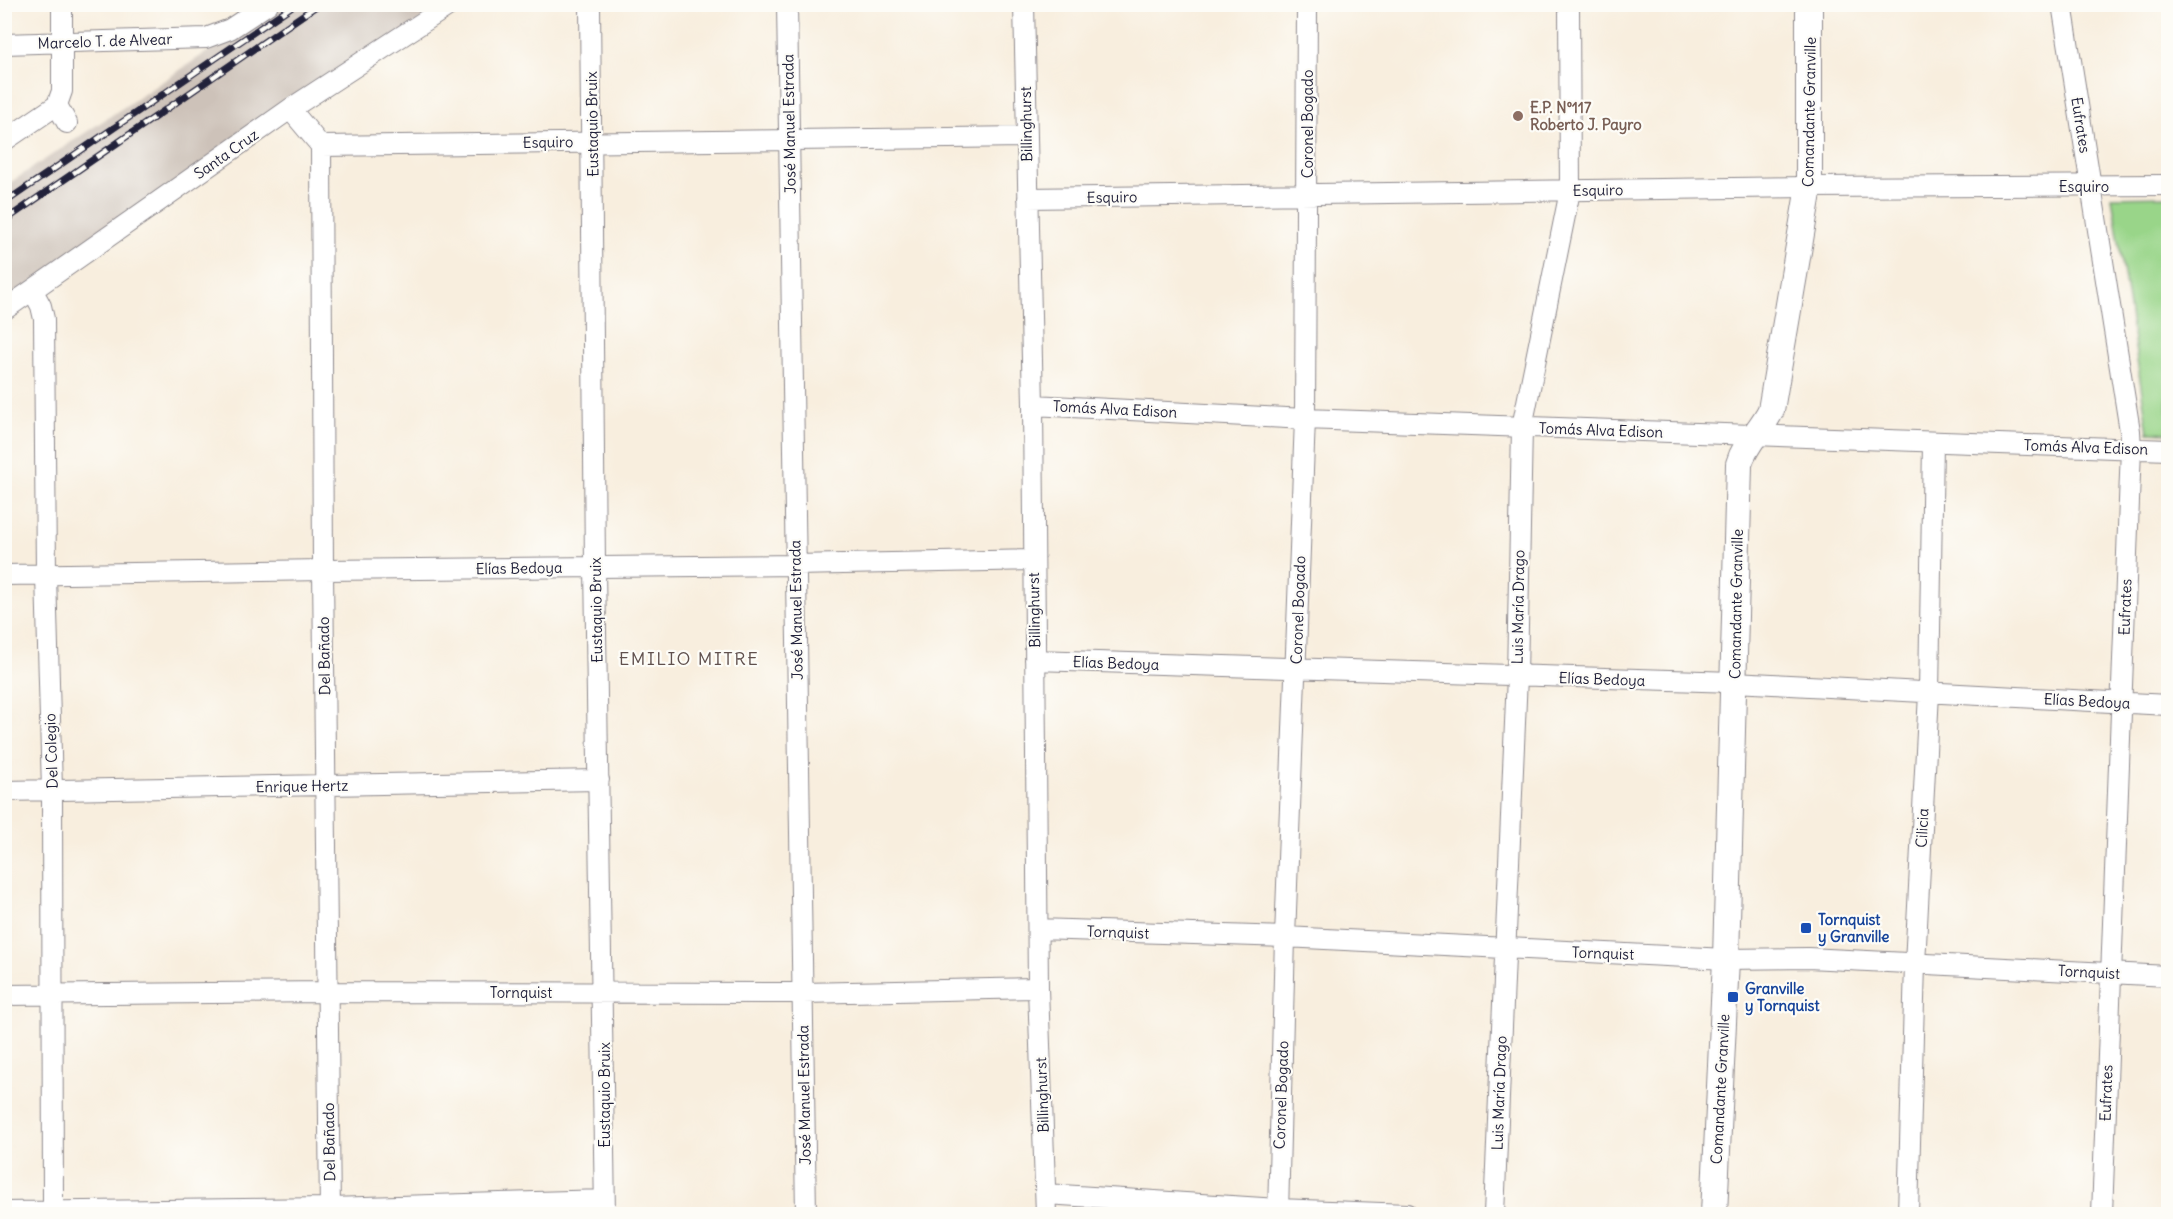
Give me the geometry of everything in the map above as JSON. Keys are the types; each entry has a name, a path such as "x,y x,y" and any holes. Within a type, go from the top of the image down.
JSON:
{"street":[{"path":"4,141 57,105 62,91 62,4"},
{"name":"Marcelo T. de Alvear","path":"4,44 206,38 230,29 268,4"},
{"name":"Santa Cruz","path":"4,310 290,109 451,4"},
{"name":"Eustaquio Bruix","path":"590,4 595,567 605,1207"},
{"name":"José Manuel Estrada","path":"787,4 807,1215"},
{"name":"Billinghurst","path":"1024,4 1033,405 1038,988 1046,1215"},
{"name":"Coronel Bogado","path":"1278,1212 1305,419 1307,4"},
{"name":"Luis María Drago","path":"1494,1215 1517,676 1522,427 1570,191 1569,4"},
{"name":"Comandante Granville","path":"1714,1215 1726,958 1739,464 1742,454 1771,410 1809,188 1809,4"},
{"name":"Eufrates","path":"2062,4 2131,448 2102,1215"},
{"path":"57,105 67,123"},
{"path":"290,109 321,146"},
{"name":"Esquiro","path":"321,146 1026,137"},
{"name":"Del Bañado","path":"321,146 330,1211"},
{"name":"Esquiro","path":"1028,198 2169,185"},
{"name":"Del Colegio","path":"33,291 41,306 44,319 46,575 52,790 53,1213"},
{"name":"Tomás Alva Edison","path":"1033,405 1305,419 2169,450"},
{"name":"Cilicia","path":"1908,1215 1915,964 1929,693 1933,442"},
{"name":"Elías Bedoya","path":"4,575 795,566 1033,560"},
{"name":"Elías Bedoya","path":"1035,660 1734,682 2169,705"},
{"name":"Enrique Hertz","path":"4,790 599,780"},
{"name":"Tornquist","path":"1038,929 1726,958 1808,958 2169,976"},
{"name":"Tornquist","path":"4,995 327,992 803,993 1038,988"},
{"path":"1046,1194 1278,1212 1407,1215"},
{"path":"4,1212 605,1207"}],"shaded area":[{"path":"278,5 442,5 5,307 5,186"}],"green space":[{"path":"2168,196 2168,433 2148,432 2112,197"}],"railway":[{"path":"4,203 295,4"},
{"path":"4,221 319,4"}],"place":[{"name":"E.P. Nº117 Roberto J. Payro","path":"1518,116"},
{"name":"Tornquist y Granville","path":"1806,928"},
{"name":"Granville y Tornquist","path":"1733,997"}],"district":[{"name":"EMILIO MITRE","path":"689,658"}]}
